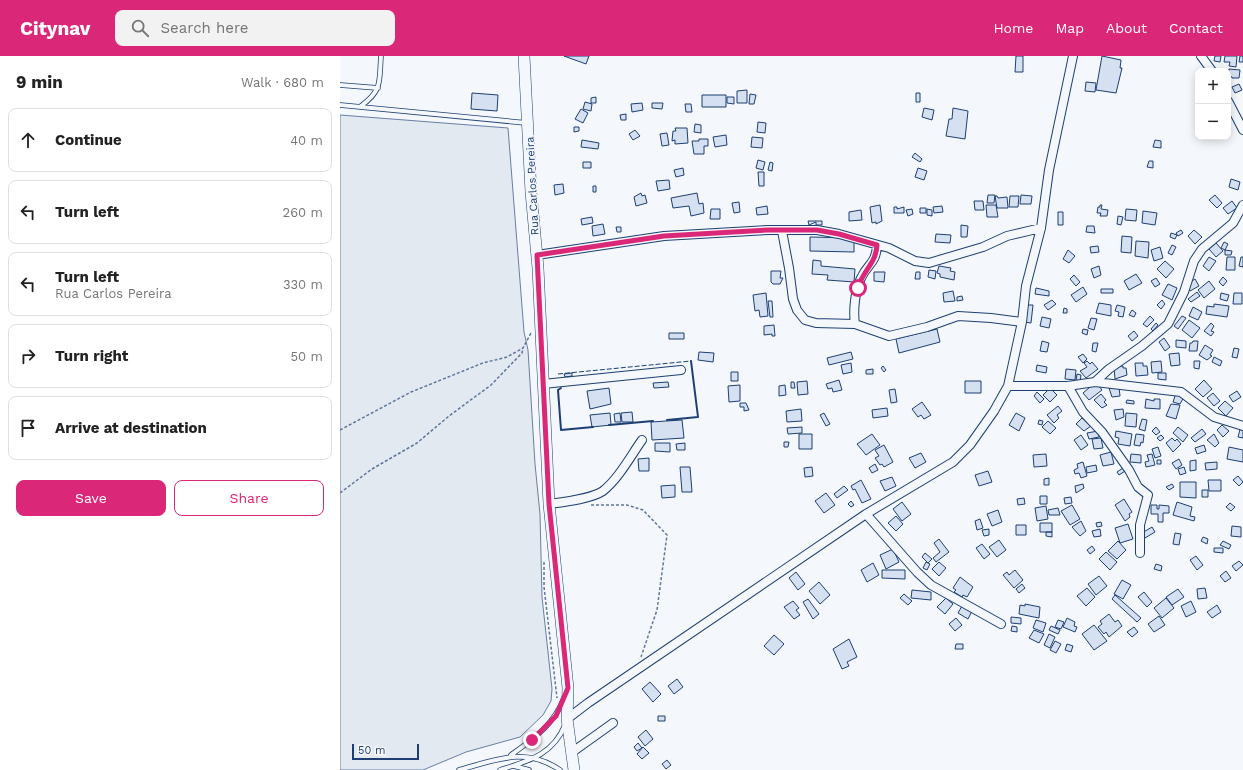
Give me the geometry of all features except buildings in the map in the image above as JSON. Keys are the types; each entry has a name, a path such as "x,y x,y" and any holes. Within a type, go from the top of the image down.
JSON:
{"main road":[{"name":"Rua Carlos Pereira","path":"524,56 529,123 531,192 537,255 549,504 568,688 567,719 574,770"}],"street":[{"path":"567,719 866,514 953,462 978,434 994,411 1008,386 1022,322 1026,286 1041,228 1049,170 1073,56"},
{"path":"1200,56 1210,68"},
{"path":"1230,104 1243,130"},
{"path":"1095,382 1109,369 1142,346 1168,324 1184,292 1194,262 1202,249 1233,223 1243,205"},
{"path":"537,255 664,236 817,230 839,234 889,248 915,261 930,264 983,247 1007,236 1041,228"},
{"path":"782,231 793,299 805,320 816,323 855,324 889,336 926,327 958,316 1022,322"},
{"path":"855,324 854,317 861,278 873,262 877,245"},
{"path":"543,384 681,370"},
{"path":"1008,386 1068,386 1095,382 1181,392 1214,417 1243,426"},
{"path":"1068,386 1084,412 1102,432 1129,470 1138,487 1148,495 1140,525 1140,552"},
{"path":"549,504 569,502 601,492 618,474 642,440"},
{"path":"866,514 916,572 931,585 1001,624"},
{"path":"571,753 613,724"}],"lane":[{"path":"361,106 373,98 378,88 381,56"},
{"path":"340,85 378,88"},
{"path":"340,104 529,123"},
{"path":"511,756 532,740 556,716 568,688"},
{"path":"500,770 535,758 554,745 560,737 567,719"},
{"path":"460,770 511,756 535,758 550,763 560,770"},
{"path":"513,766 529,770"}],"path":[{"path":"340,493 372,469 417,443 449,416 491,385 522,353 531,333"},
{"path":"340,430 411,392 483,363 507,357 523,348"},
{"path":"589,505 627,505 644,510 667,535 657,610 636,672"}],"shaded area":[{"path":"340,115 508,128 524,332 528,350 535,464 540,514 542,597 552,689 551,701 543,715 520,737 466,752 423,770 340,770"}],"fence":[{"path":"558,374 691,361"}],"wall":[{"path":"667,420 698,417 691,361"},
{"path":"561,388 558,390 561,430 593,427"},
{"path":"609,425 653,421"}],"route":[{"path":"532,740 556,716 568,688 549,504 537,255 664,236 768,230 817,230 839,234 877,245 873,262 861,278 858,288"}]}
